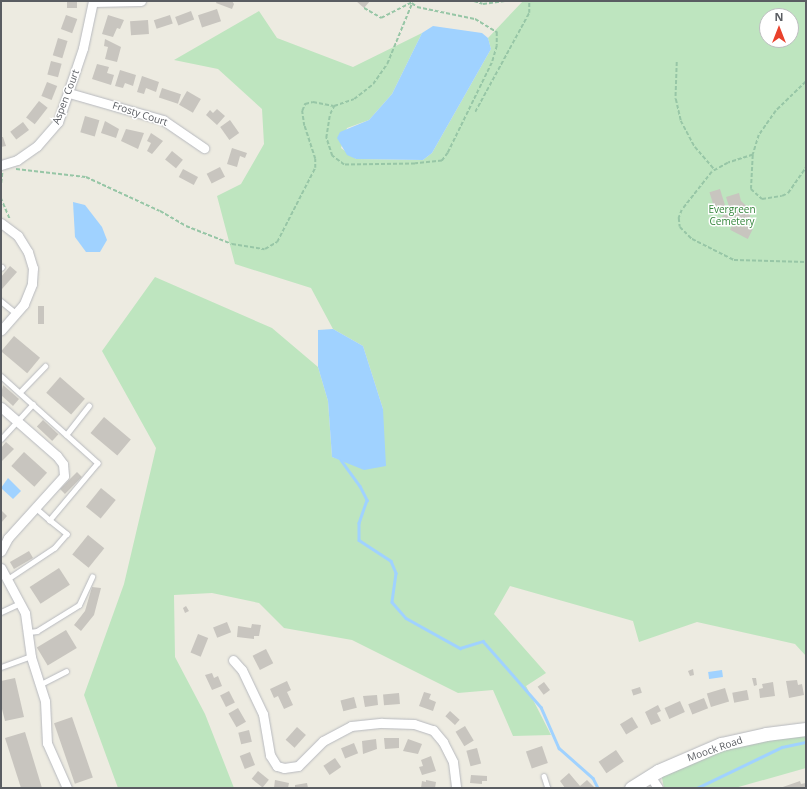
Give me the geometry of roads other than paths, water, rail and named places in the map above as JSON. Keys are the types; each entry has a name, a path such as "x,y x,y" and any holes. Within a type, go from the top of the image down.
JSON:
{"main road":[{"name":"Moock Road","path":"631,788 650,776 722,744 766,734 806,729"}],"street":[{"path":"93,1 141,1"},
{"name":"Aspen Court","path":"1,166 12,162 37,146 58,122 69,93 91,20 93,1"},
{"name":"Frosty Court","path":"69,93 163,120 204,148"},
{"path":"1,223 18,236 28,252 33,268 32,284 24,304 1,330"},
{"path":"1,407 58,456 63,464 64,476 8,538 1,552"},
{"path":"1,568 6,581 26,613 31,656 45,701 47,743 67,788"},
{"path":"234,660 242,670 263,714 270,755 277,766 284,768 298,766 323,741 351,726 382,723 414,724 432,730 443,742 453,762 456,788"},
{"path":"650,776 658,788"}],"lane":[{"path":"1,300 16,313"},
{"path":"20,392 45,366"},
{"path":"1,376 98,464 50,520"},
{"path":"1,440 33,404"},
{"path":"66,435 89,406"},
{"path":"6,581 55,548 67,534 36,508"},
{"path":"29,632 37,631 79,605 92,577"},
{"path":"1,612 20,603"},
{"path":"1,667 31,656"},
{"path":"40,684 66,671"},
{"path":"544,776 548,788"}],"water":[{"path":"433,26 482,33 488,38 491,49 432,153 423,160 356,159 347,155 337,138 340,132 369,120 392,94 422,33"},
{"path":"73,202 85,205 102,227 107,240 100,252 86,252 75,237"},
{"path":"333,329 363,346 383,409 386,466 364,470 332,457 328,401 318,367 318,330"},
{"path":"8,478 21,491 13,499 1,488"},
{"path":"722,670 723,677 709,679 708,672"}],"waterway":[{"path":"341,460 360,486 367,500 359,523 359,540 391,561 396,573 392,602 406,618 460,648 483,641 541,707 559,748 593,778 598,788"},
{"path":"697,788 782,747 806,742"}],"park label":[{"name":"Evergreen Cemetery","path":"732,214"}]}
